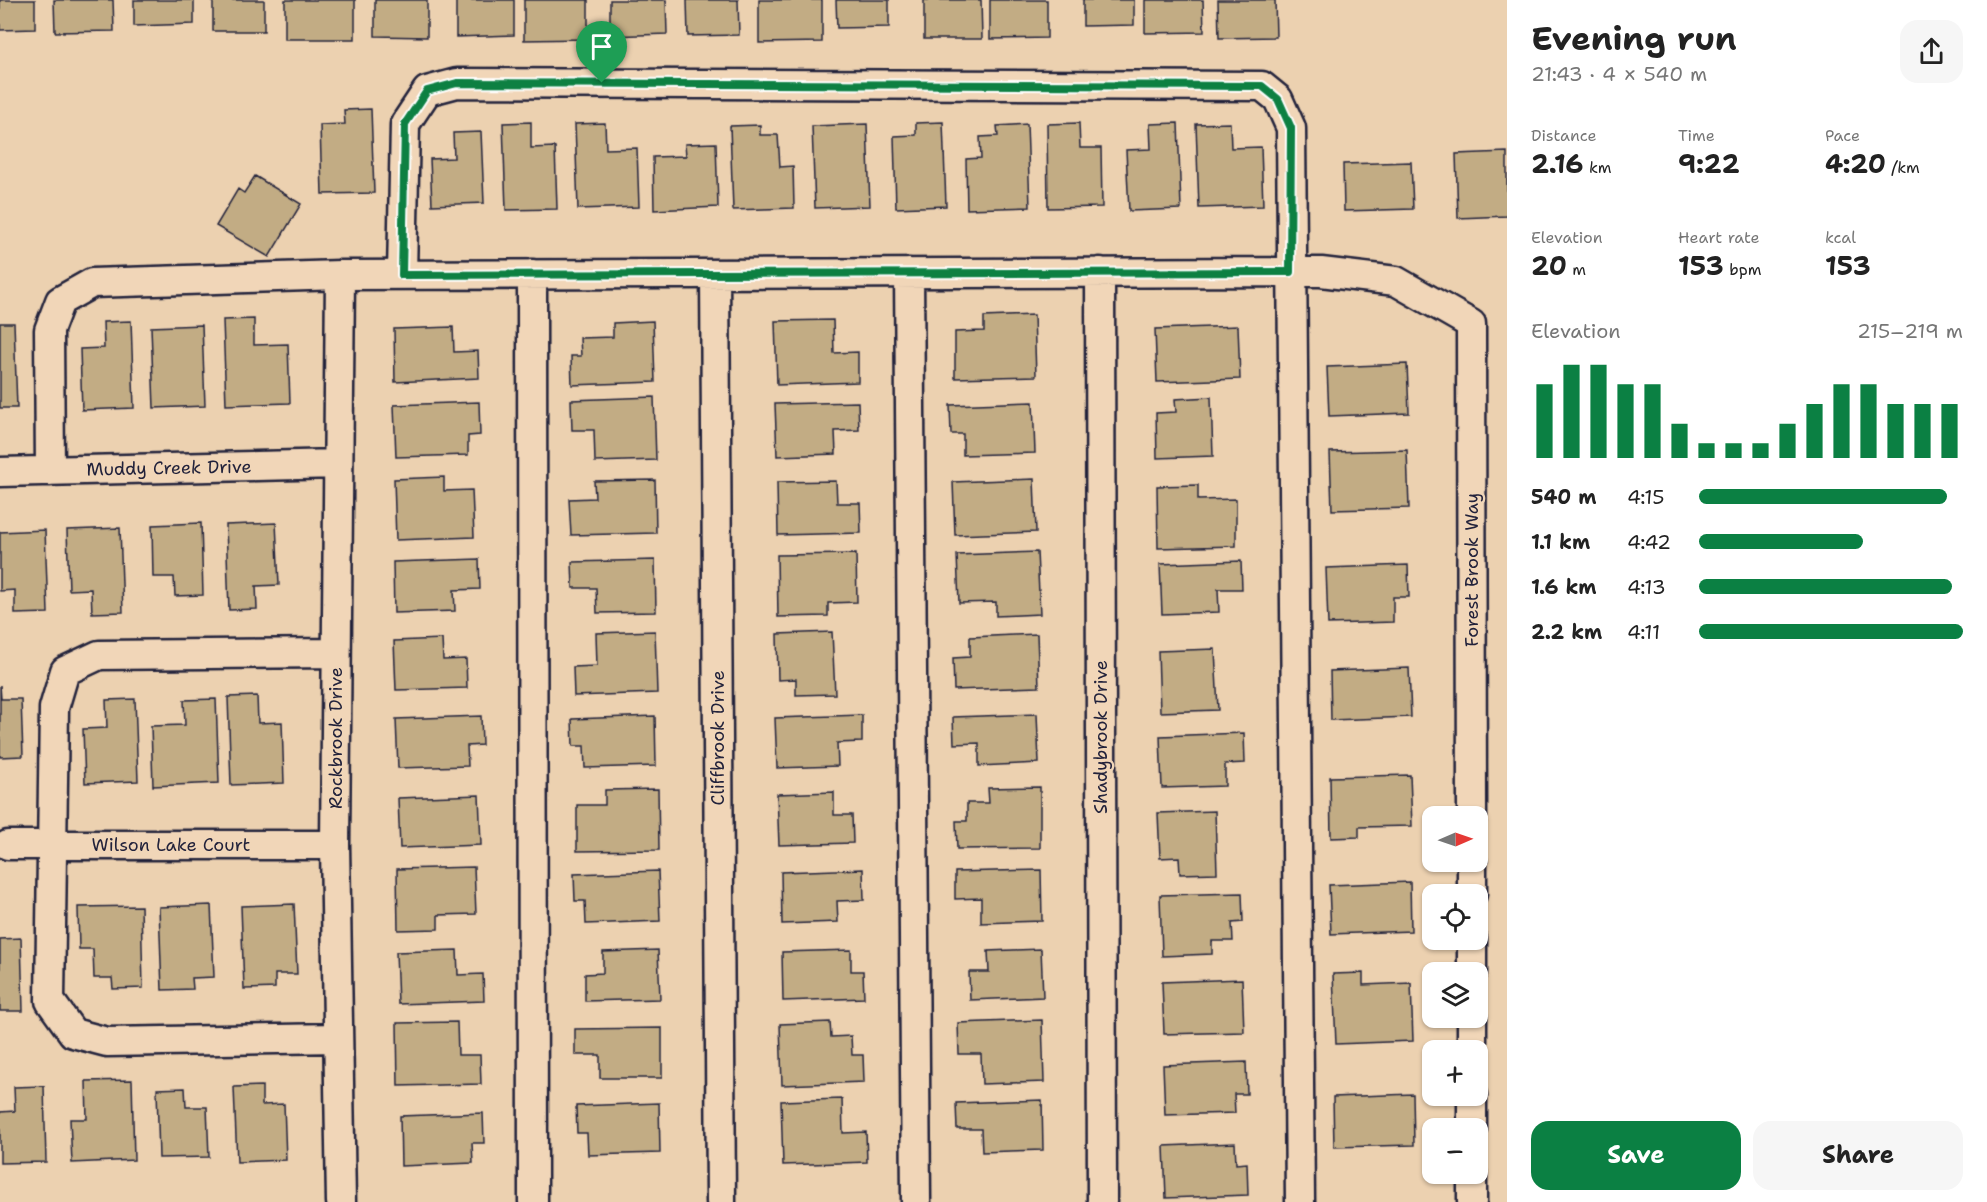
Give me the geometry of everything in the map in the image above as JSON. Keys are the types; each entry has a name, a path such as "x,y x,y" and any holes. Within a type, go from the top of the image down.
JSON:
{"street":[{"path":"402,275 405,124 427,91 457,83 1262,86 1278,99 1291,128 1290,272 1300,1202"},
{"name":"Shadybrook Drive","path":"1100,272 1102,1202"},
{"path":"50,471 49,330 60,301 92,283 340,275 1290,272"},
{"name":"Forest Brook Way","path":"1290,272 1322,272 1396,281 1471,324 1472,806"},
{"path":"909,273 916,1202"},
{"path":"532,274 533,1202"},
{"name":"Cliffbrook Drive","path":"715,274 721,1202"},
{"name":"Rockbrook Drive","path":"340,275 335,845 341,1202"},
{"name":"Muddy Creek Drive","path":"0,472 339,464"},
{"path":"336,653 99,655 64,671 54,708 50,1001 73,1033 107,1042 338,1038"},
{"name":"Wilson Lake Court","path":"8,845 335,845"},
{"path":"1472,1184 1472,1202"}],"building":[{"path":"0,0 35,0 35,29 0,30"},
{"path":"54,0 113,0 114,31 55,32"},
{"path":"134,0 194,0 194,24 134,26"},
{"path":"213,0 264,0 264,31 213,31"},
{"path":"285,0 355,0 355,39 285,39"},
{"path":"375,0 427,0 427,37 375,36"},
{"path":"456,0 514,0 514,35 456,37"},
{"path":"524,0 588,0 588,39 524,40"},
{"path":"610,0 666,0 667,34 610,36"},
{"path":"687,0 738,0 739,35 688,36"},
{"path":"759,0 822,0 822,42 759,43"},
{"path":"836,0 889,0 889,27 837,28"},
{"path":"924,0 981,0 982,39 924,39"},
{"path":"990,0 1047,0 1047,38 990,39"},
{"path":"1083,0 1134,0 1134,25 1083,26"},
{"path":"1145,0 1203,0 1204,32 1145,33"},
{"path":"1218,0 1275,0 1276,37 1219,38"},
{"path":"371,109 374,193 322,194 320,125 345,124 344,110"},
{"path":"531,122 531,148 555,147 557,209 506,210 503,123"},
{"path":"943,122 946,206 896,208 894,136 916,135 916,123"},
{"path":"605,123 606,149 637,148 639,207 578,209 575,124"},
{"path":"1079,123 1080,148 1101,148 1102,207 1048,208 1047,124"},
{"path":"1178,123 1181,209 1129,211 1126,150 1151,149 1150,124"},
{"path":"1230,123 1231,148 1261,147 1263,206 1199,208 1196,124"},
{"path":"867,124 870,206 815,208 812,126"},
{"path":"1027,124 1030,207 967,209 966,159 981,158 980,137 998,136 997,126"},
{"path":"760,125 760,135 778,135 780,167 793,166 794,208 733,210 730,126"},
{"path":"481,132 484,203 432,205 430,159 454,158 453,133"},
{"path":"716,143 718,207 654,210 653,157 686,156 685,144"},
{"path":"1507,152 1507,216 1458,218 1456,154"},
{"path":"1411,162 1413,209 1344,211 1343,164"},
{"path":"255,176 301,204 269,257 216,226 238,189 244,193"},
{"path":"1034,315 1036,376 955,378 955,332 984,331 984,317"},
{"path":"254,319 254,345 288,344 290,403 226,405 223,320"},
{"path":"833,320 834,353 858,352 858,382 777,385 775,321"},
{"path":"131,321 134,408 82,410 80,349 104,348 103,322"},
{"path":"653,321 655,382 572,385 571,356 581,356 580,338 613,337 613,323"},
{"path":"0,323 14,323 17,408 0,408"},
{"path":"202,325 205,406 154,408 151,327"},
{"path":"1238,326 1240,379 1157,382 1155,329"},
{"path":"453,327 454,352 478,351 479,378 395,382 394,329"},
{"path":"1407,364 1409,413 1329,416 1327,367"},
{"path":"654,397 656,460 595,462 594,430 572,430 571,400"},
{"path":"1211,397 1213,456 1157,458 1156,413 1176,412 1175,399"},
{"path":"479,402 480,435 468,436 468,455 396,457 394,405"},
{"path":"858,402 859,430 835,431 836,454 777,456 775,404"},
{"path":"1033,402 1035,453 963,455 963,434 951,434 950,405"},
{"path":"1407,450 1409,508 1332,510 1330,452"},
{"path":"444,477 444,491 472,490 474,537 396,540 394,479"},
{"path":"1034,479 1036,532 955,535 953,482"},
{"path":"655,480 656,533 571,535 569,499 595,498 594,481"},
{"path":"836,481 837,503 860,503 861,533 778,535 777,482"},
{"path":"1198,485 1198,500 1236,499 1236,546 1158,548 1157,486"},
{"path":"201,523 203,595 175,596 174,577 153,577 152,525"},
{"path":"276,523 279,585 256,586 257,609 229,610 226,525"},
{"path":"120,528 123,612 92,613 91,589 69,590 67,530"},
{"path":"45,530 48,613 15,614 15,590 0,591 0,532"},
{"path":"1037,552 1040,614 996,616 996,602 959,603 957,555"},
{"path":"856,554 857,602 828,603 828,616 778,617 777,555"},
{"path":"479,559 480,589 454,590 455,611 394,613 393,562"},
{"path":"655,560 656,612 597,613 596,588 573,588 572,562"},
{"path":"1241,561 1242,589 1218,589 1219,612 1162,614 1160,564"},
{"path":"1408,565 1409,597 1393,597 1393,622 1328,624 1326,568"},
{"path":"655,631 657,693 574,696 573,667 597,666 596,633"},
{"path":"832,632 835,694 796,695 796,679 778,680 777,634"},
{"path":"1037,634 1039,687 954,690 953,658 970,657 970,637"},
{"path":"442,639 443,660 466,659 467,688 396,690 394,641"},
{"path":"1215,649 1218,710 1160,712 1158,651"},
{"path":"1409,668 1411,717 1331,720 1330,671"},
{"path":"0,685 1,699 21,699 23,756 0,757"},
{"path":"257,696 258,723 282,722 284,783 231,785 228,697"},
{"path":"135,699 138,781 85,783 83,729 107,728 106,700"},
{"path":"216,699 219,783 153,786 151,726 185,725 184,700"},
{"path":"1037,714 1039,763 979,766 979,743 954,744 953,717"},
{"path":"862,715 862,742 837,743 838,766 777,768 775,718"},
{"path":"481,716 482,745 467,746 468,766 398,768 396,719"},
{"path":"655,716 656,766 585,768 584,746 573,746 572,719"},
{"path":"1244,733 1245,763 1225,764 1225,786 1162,788 1160,736"},
{"path":"1410,775 1412,826 1359,827 1359,837 1331,838 1330,777"},
{"path":"1040,787 1040,848 957,849 956,821 967,821 967,803 989,803 988,788"},
{"path":"658,789 659,850 577,851 577,805 605,805 605,790"},
{"path":"834,792 834,815 852,815 853,843 779,845 777,794"},
{"path":"479,795 481,845 400,848 398,798"},
{"path":"1215,811 1217,873 1180,874 1179,857 1160,858 1158,813"},
{"path":"474,867 476,914 438,915 438,929 398,930 397,869"},
{"path":"863,869 864,900 837,901 838,922 782,924 781,872"},
{"path":"1041,870 1042,921 981,923 981,898 955,899 955,872"},
{"path":"658,871 660,921 586,924 585,901 575,901 574,874"},
{"path":"1410,882 1411,931 1331,934 1329,885"},
{"path":"1242,893 1243,922 1232,923 1233,941 1212,941 1212,954 1162,956 1160,895"},
{"path":"294,904 297,974 275,974 275,988 244,989 241,906"},
{"path":"211,905 214,977 192,978 193,989 162,990 159,907"},
{"path":"141,906 143,988 113,989 112,978 94,978 93,949 79,949 78,907"},
{"path":"21,938 23,1011 0,1011 0,939"},
{"path":"1041,949 1043,997 970,1000 969,972 989,972 988,951"},
{"path":"457,950 458,975 483,974 484,1001 398,1004 396,952"},
{"path":"658,950 660,999 585,1001 585,974 603,973 603,952"},
{"path":"851,950 851,971 863,971 864,998 783,1001 782,952"},
{"path":"1363,973 1363,985 1411,983 1413,1041 1336,1044 1333,974"},
{"path":"1242,979 1244,1032 1164,1034 1162,982"},
{"path":"1042,1020 1044,1082 982,1084 981,1054 959,1054 958,1023"},
{"path":"457,1022 458,1055 480,1055 481,1084 398,1086 397,1023"},
{"path":"830,1022 831,1037 851,1036 852,1055 863,1055 864,1082 782,1085 780,1024"},
{"path":"662,1028 662,1078 600,1078 600,1055 575,1055 575,1029"},
{"path":"1246,1062 1247,1094 1234,1094 1235,1113 1165,1115 1163,1065"},
{"path":"132,1080 134,1160 72,1163 70,1119 87,1119 86,1081"},
{"path":"44,1086 46,1162 0,1163 0,1112 15,1111 14,1087"},
{"path":"262,1086 262,1105 284,1104 286,1160 237,1162 234,1087"},
{"path":"185,1088 186,1107 207,1107 209,1157 159,1158 157,1089"},
{"path":"1413,1094 1414,1145 1334,1147 1333,1097"},
{"path":"842,1099 843,1133 866,1132 867,1162 783,1165 781,1101"},
{"path":"1042,1100 1043,1150 982,1152 981,1129 957,1129 956,1103"},
{"path":"659,1103 660,1153 588,1155 587,1133 577,1133 576,1106"},
{"path":"483,1113 484,1143 472,1143 473,1163 401,1166 400,1116"},
{"path":"1235,1143 1236,1164 1247,1163 1248,1195 1166,1198 1164,1146"}],"route":[{"path":"457,83 602,83 1262,86 1278,99 1291,128 1290,272 402,275 405,124 427,91 457,83"}]}
